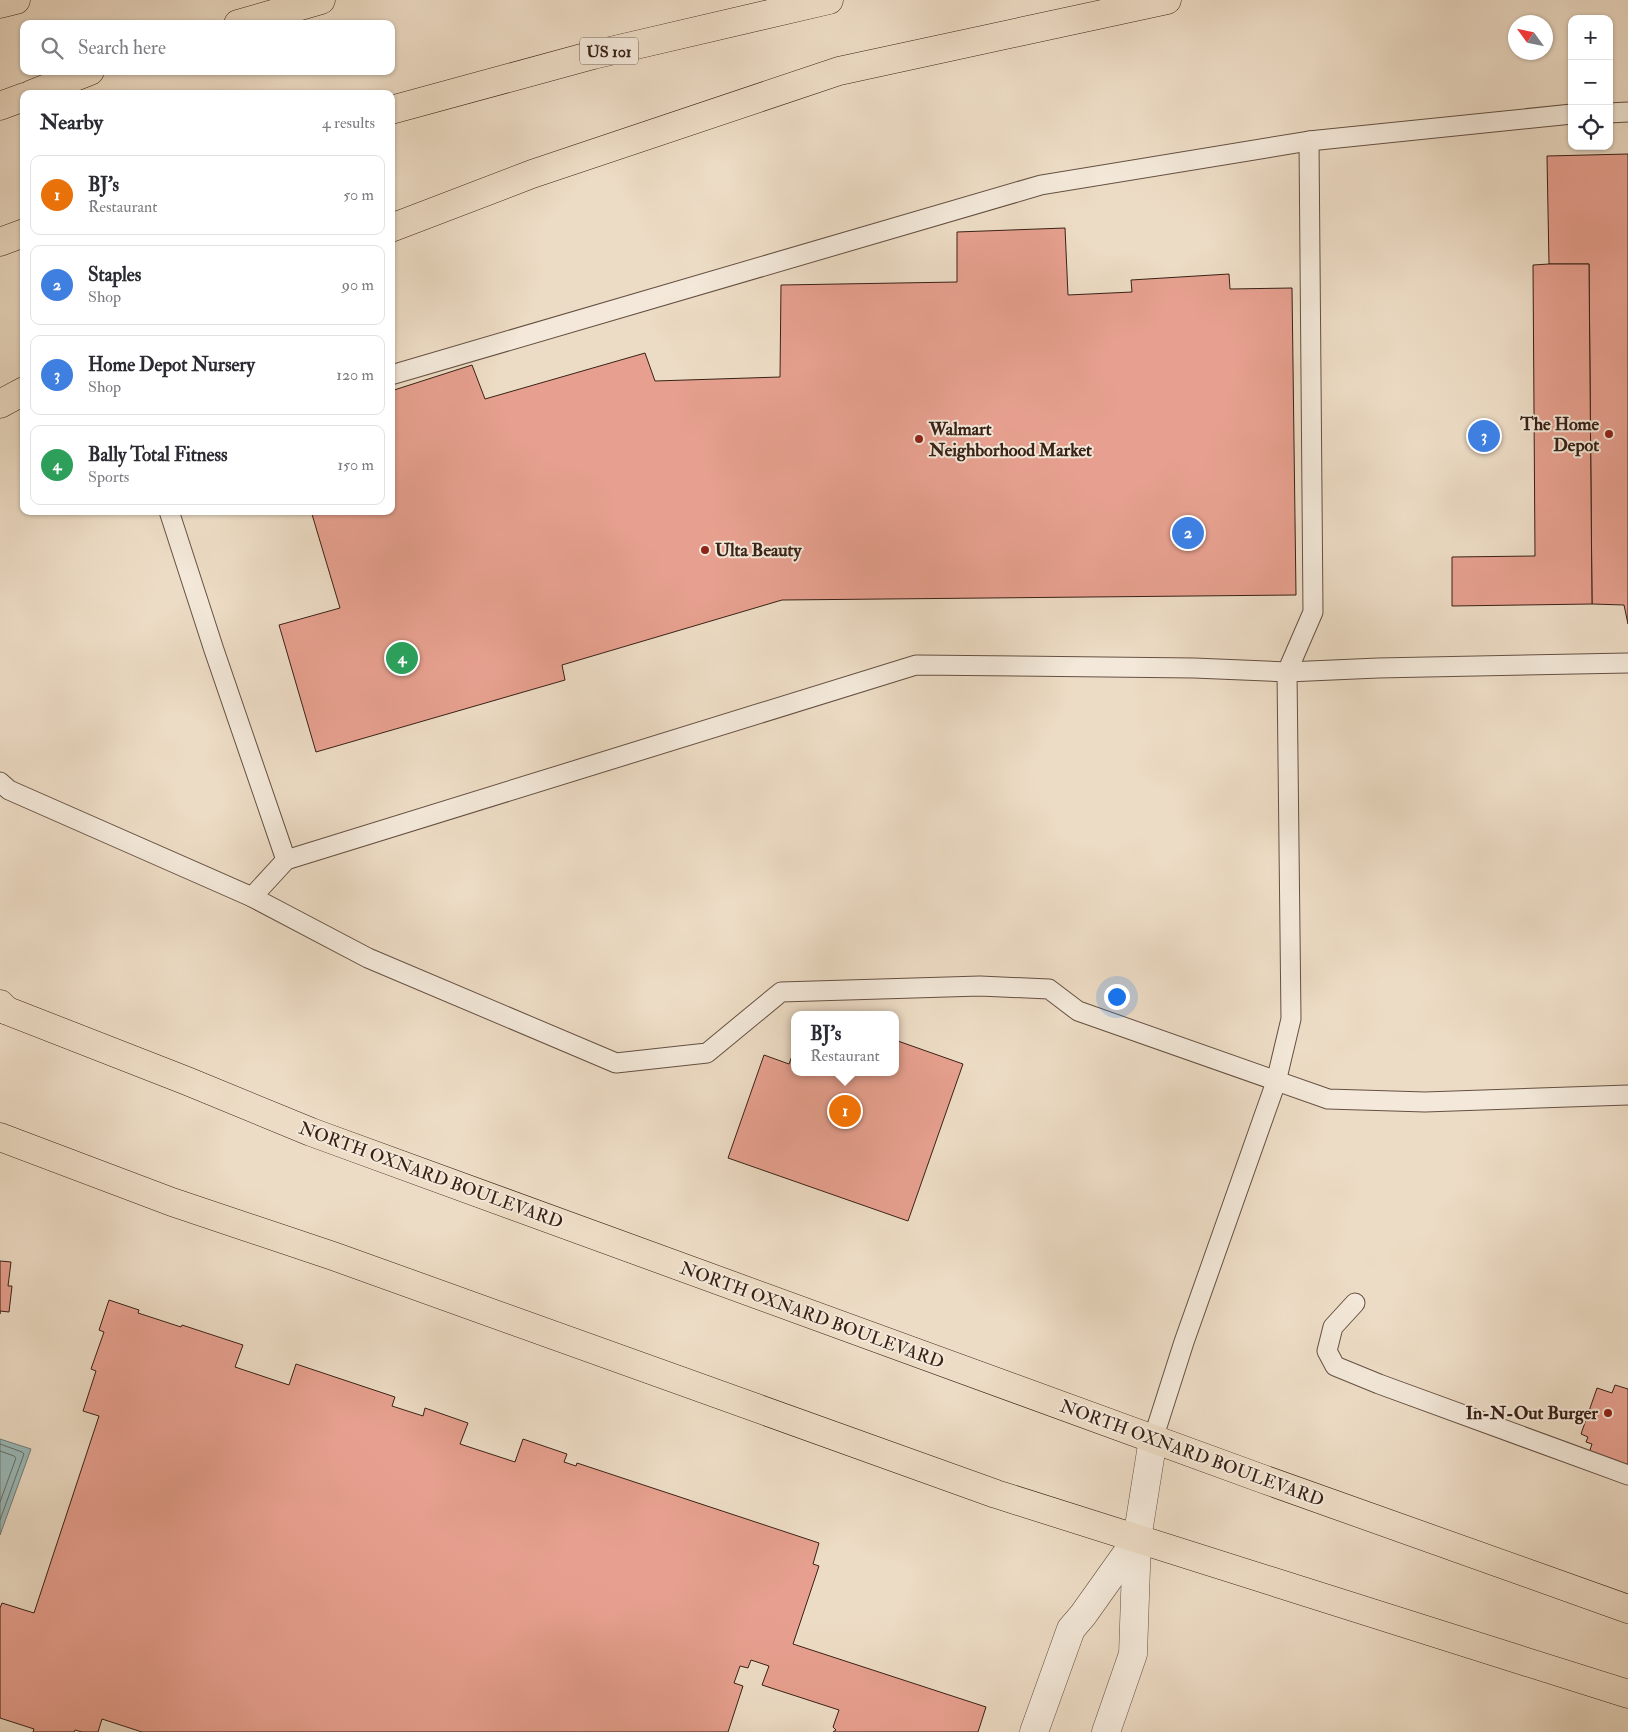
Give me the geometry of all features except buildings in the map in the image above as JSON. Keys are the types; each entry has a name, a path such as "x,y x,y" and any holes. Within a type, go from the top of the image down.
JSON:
{"main road":[{"path":"0,4 16,0"},
{"path":"252,20 321,0"},
{"name":"US 101","path":"395,109 592,55 830,0"},
{"path":"395,226 532,174 839,71 1167,0"},
{"path":"42,90 80,75"},
{"path":"0,106 20,98"},
{"path":"0,242 20,234"},
{"path":"0,404 20,393"},
{"name":"NORTH OXNARD BOULEVARD","path":"2,1007 187,1080 311,1132 1153,1439 1628,1609"},
{"path":"0,1137 172,1202 332,1256 996,1494 1628,1694"}],"street":[{"path":"1106,1732 1133,1654 1137,1539 1153,1439"},
{"path":"1034,1732 1071,1629 1137,1539"}],"lane":[{"path":"1613,113 1628,112"},
{"path":"395,374 1041,185 1309,141 1568,114"},
{"path":"1153,1439 1184,1342 1276,1082 1292,1018 1287,672 1313,612 1309,141"},
{"path":"170,515 286,860"},
{"path":"252,897 286,860 916,665 1184,668 1287,672 1378,668 1628,663"},
{"path":"0,782 8,790 252,897 368,958 616,1063 707,1053 781,992 980,986 1049,989 1078,1011 1328,1099 1425,1102 1628,1095"},
{"path":"1355,1303 1333,1327 1327,1351 1334,1366 1628,1475"}],"water":[{"path":"0,1439 31,1449 0,1535"}],"place":[{"name":"The Home Depot","path":"1609,434"},
{"name":"Home Depot Nursery","path":"1484,436"},
{"name":"Walmart Neighborhood Market","path":"919,439"},
{"name":"Staples","path":"1188,533"},
{"name":"Ulta Beauty","path":"705,550"},
{"name":"Bally Total Fitness","path":"402,658"},
{"name":"BJ's","path":"845,1111"},
{"name":"In-N-Out Burger","path":"1608,1413"}]}
